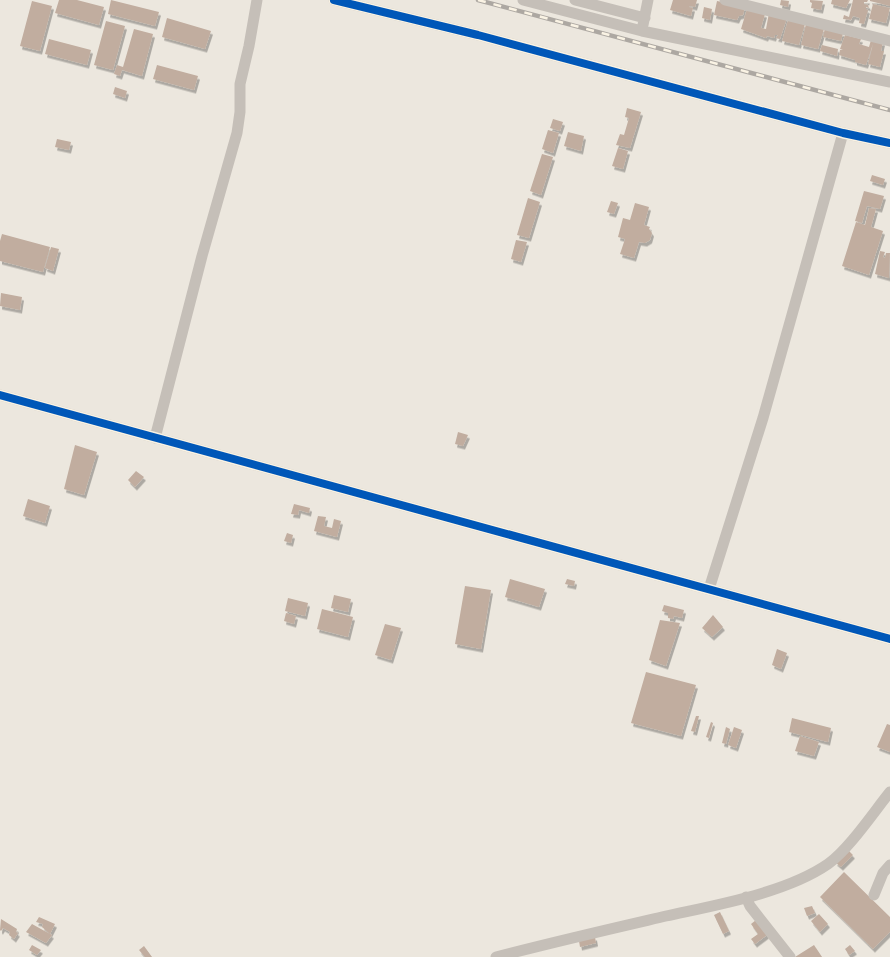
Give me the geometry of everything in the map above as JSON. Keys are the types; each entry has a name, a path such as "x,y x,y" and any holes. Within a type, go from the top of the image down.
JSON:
{"street":[{"path":"155,438 202,256 237,133 240,112 240,84 257,0"},
{"path":"334,0 478,36 842,133 890,143"},
{"path":"523,0 642,31 888,82 890,70"},
{"path":"575,0 645,18"},
{"path":"642,31 648,0"},
{"path":"725,0 889,39"},
{"path":"709,589 763,418 842,133"},
{"path":"0,395 890,639"},
{"path":"496,957 746,897 768,891 806,876 828,864 840,854 890,792"},
{"path":"874,894 883,873 890,865"},
{"path":"746,897 750,906 790,957"}],"building":[{"path":"59,0 77,0 104,7 99,25 55,13"},
{"path":"111,0 159,12 155,26 108,14"},
{"path":"673,0 697,0 695,7 689,7 693,8 691,16 670,10"},
{"path":"781,0 789,1 788,7 780,5"},
{"path":"810,0 823,1 821,10 811,8 812,3"},
{"path":"832,0 850,0 846,8 831,4"},
{"path":"853,0 868,0 864,2 869,8 866,7 868,10 864,24 859,23 860,18 853,16 851,20 843,19 844,15 849,17"},
{"path":"890,0 890,6 870,1"},
{"path":"32,1 52,6 40,51 20,46"},
{"path":"717,1 745,7 743,15 739,16 737,20 714,15"},
{"path":"873,4 890,8 886,23 869,19"},
{"path":"704,7 712,9 710,20 702,18"},
{"path":"747,9 765,14 761,28 766,29 769,13 787,18 780,39 776,38 778,35 775,35 774,38 767,36 766,38 741,29"},
{"path":"167,18 211,31 205,49 162,37"},
{"path":"788,20 805,24 799,45 782,41"},
{"path":"106,21 125,26 113,70 94,65"},
{"path":"806,24 824,29 818,49 801,45"},
{"path":"825,28 843,33 841,41 823,37"},
{"path":"134,29 153,34 142,76 122,70 120,76 114,74 117,65 123,67"},
{"path":"845,35 861,39 859,44 869,47 871,40 883,42 881,51 884,51 880,67 868,64 873,44 866,65 839,55 840,50 843,50 840,49"},
{"path":"49,39 91,50 87,65 45,54"},
{"path":"822,45 838,49 837,56 820,51"},
{"path":"157,65 198,76 194,90 153,79"},
{"path":"115,87 127,91 125,98 113,94"},
{"path":"627,108 641,112 630,148 616,145 620,134 624,135 629,118 625,117"},
{"path":"553,119 563,122 560,131 550,128"},
{"path":"548,130 559,133 553,153 542,149"},
{"path":"568,132 584,136 581,151 564,146"},
{"path":"57,139 71,142 69,150 55,147"},
{"path":"618,148 628,151 623,169 612,166"},
{"path":"542,154 553,157 541,195 530,191"},
{"path":"872,175 885,179 883,185 870,181"},
{"path":"864,191 884,196 880,209 867,206 862,223 855,221"},
{"path":"528,198 540,202 529,238 517,235"},
{"path":"611,201 618,203 614,214 607,212"},
{"path":"635,203 649,207 644,225 650,227 649,229 652,233 650,240 645,243 639,242 634,258 620,254 625,239 618,237 623,218 630,220"},
{"path":"869,208 876,209 871,227 883,231 869,275 842,266 856,222 865,225"},
{"path":"2,234 50,247 43,272 0,261"},
{"path":"516,240 527,242 521,262 511,259"},
{"path":"51,247 59,249 53,271 45,268"},
{"path":"880,251 885,252 883,257 885,258 886,253 890,253 889,278 875,274"},
{"path":"1,293 22,297 20,310 0,306"},
{"path":"458,432 468,435 463,446 455,444"},
{"path":"75,445 97,452 84,495 64,489"},
{"path":"136,471 144,477 135,487 128,480"},
{"path":"28,499 50,506 45,523 23,516"},
{"path":"294,504 310,508 309,513 299,510 298,515 291,514"},
{"path":"318,516 326,517 324,526 332,528 334,519 341,521 337,537 314,531"},
{"path":"287,533 293,535 291,543 284,541"},
{"path":"510,579 545,589 539,607 505,597"},
{"path":"567,579 575,581 574,586 565,584"},
{"path":"465,586 491,590 481,649 455,644"},
{"path":"334,595 351,599 348,612 331,608"},
{"path":"288,598 308,603 305,616 285,611"},
{"path":"664,605 684,610 682,618 674,616 673,619 668,618 668,613 662,611"},
{"path":"322,609 353,617 348,637 317,629"},
{"path":"286,613 296,616 294,624 284,621"},
{"path":"713,615 723,627 712,637 702,628"},
{"path":"660,620 680,623 666,666 649,660"},
{"path":"385,624 401,628 391,660 375,655"},
{"path":"777,649 787,653 781,669 772,665"},
{"path":"646,672 696,685 681,736 631,723"},
{"path":"696,716 699,716 695,732 691,731"},
{"path":"792,718 831,728 828,742 789,732"},
{"path":"711,722 713,723 709,738 706,737"},
{"path":"887,724 890,725 890,752 877,747"},
{"path":"726,727 730,729 726,744 722,743"},
{"path":"734,727 742,730 736,748 728,745"},
{"path":"800,736 819,742 814,756 795,751"},
{"path":"848,850 853,855 841,867 835,862"},
{"path":"844,872 890,917 890,932 873,949 820,897"},
{"path":"812,906 815,913 807,916 804,908"},
{"path":"720,912 729,931 723,934 714,915"},
{"path":"819,914 828,924 820,932 811,921"},
{"path":"39,917 55,924 50,934 42,927 43,924 36,922"},
{"path":"1,919 17,929 16,932 18,933 14,939 9,935 10,932 3,928 0,930"},
{"path":"756,920 767,935 755,944 751,939 758,934 751,924"},
{"path":"32,924 52,935 46,943 26,932"},
{"path":"595,937 596,943 580,947 579,941"},
{"path":"32,945 41,950 37,955 29,950"},
{"path":"814,945 822,957 795,957"},
{"path":"850,945 855,951 849,955 845,949"},
{"path":"144,946 152,957 145,957 139,950"}],"railway":[{"path":"478,0 890,110"}],"cycle path":[{"path":"334,0 478,35 843,133 890,143"},
{"path":"0,395 890,639"}]}
